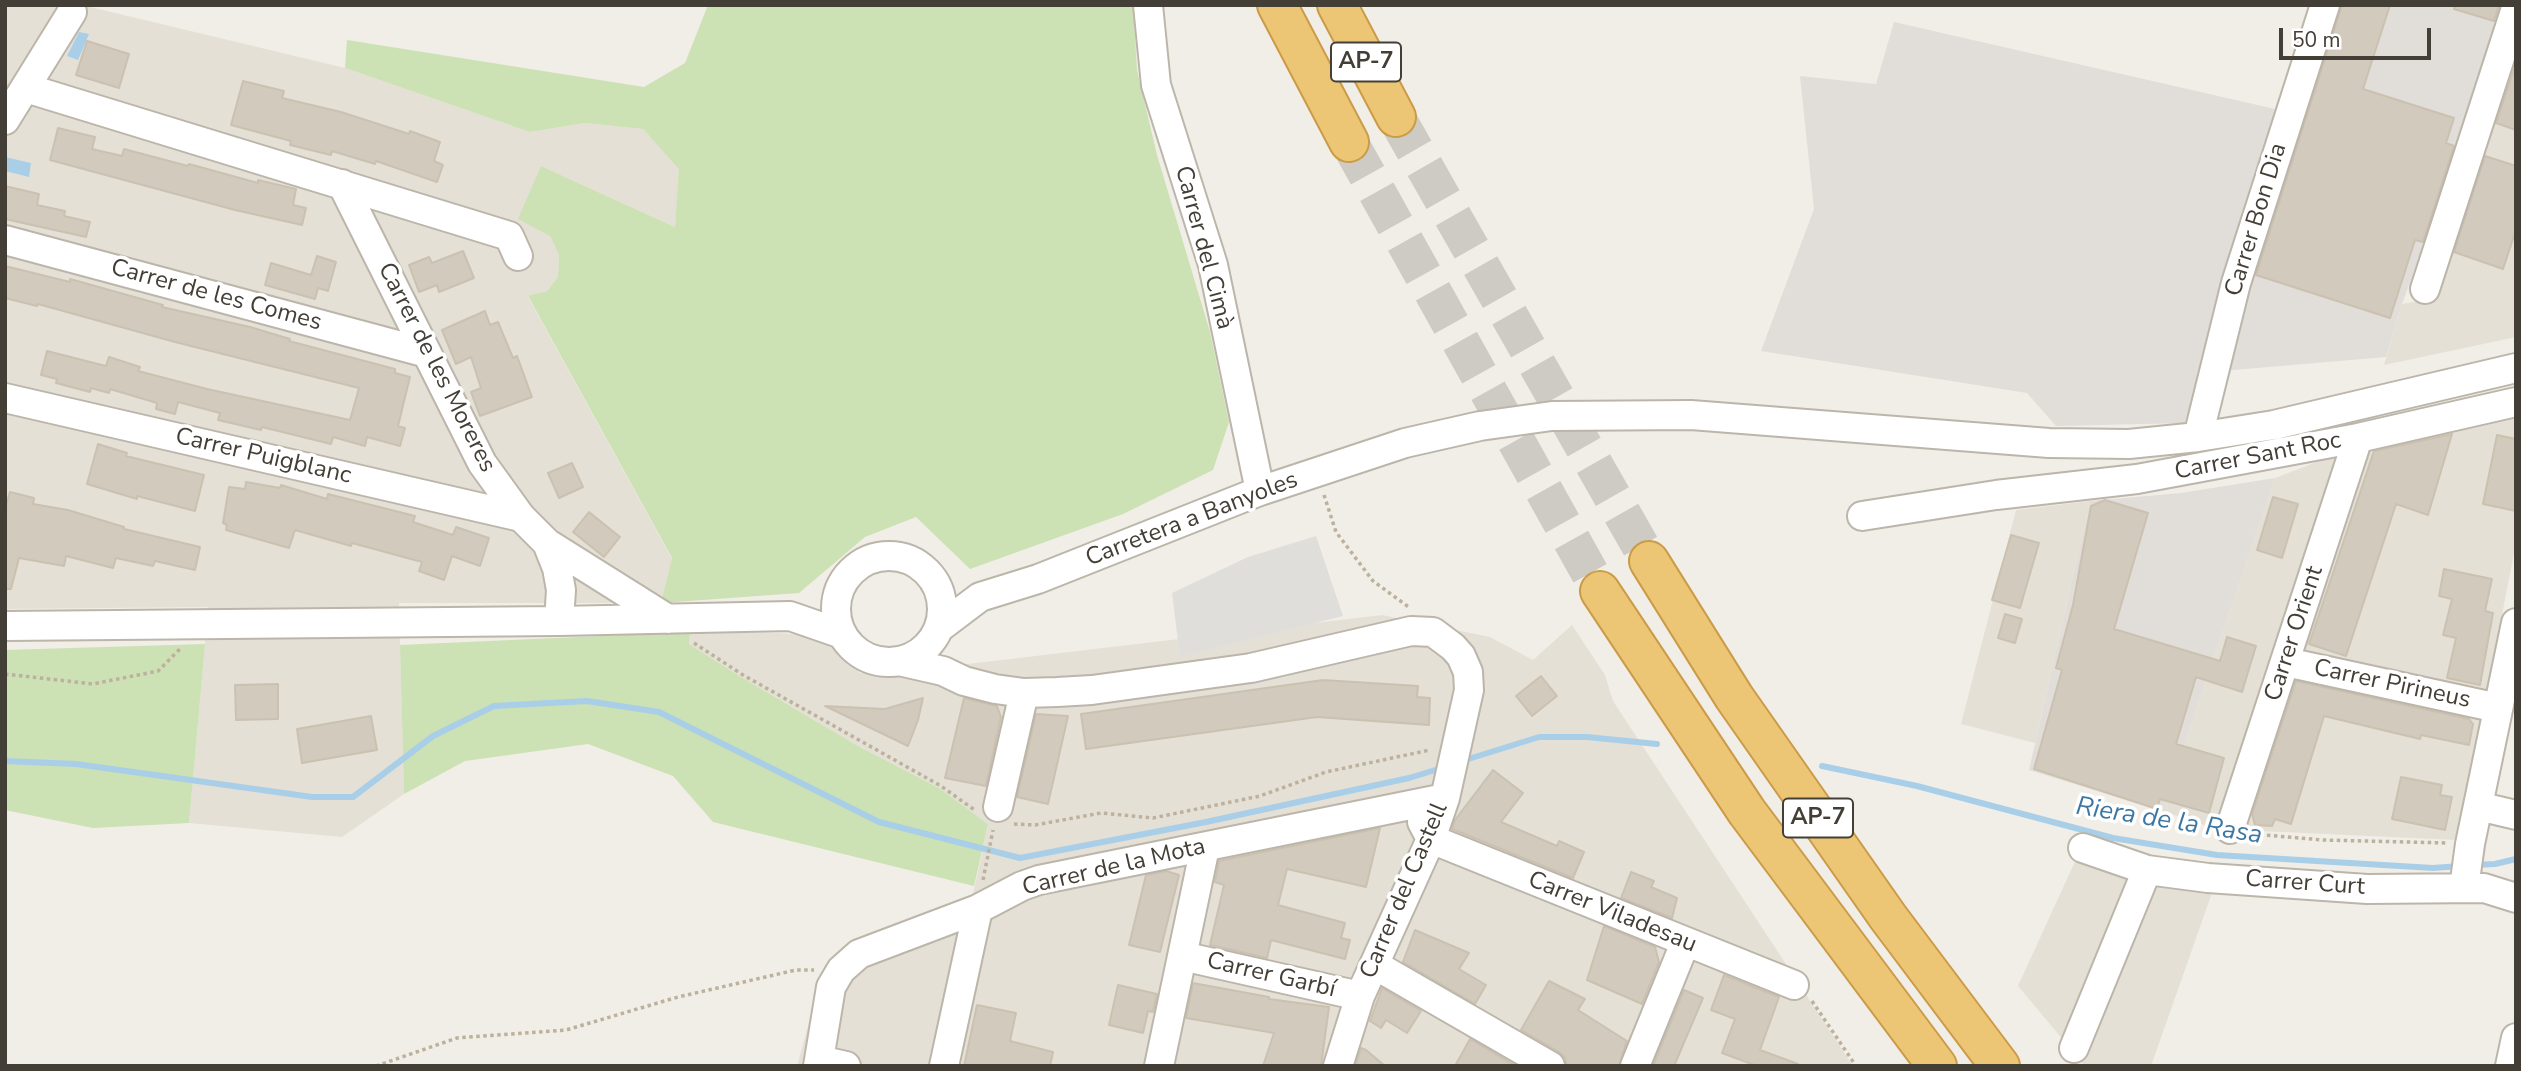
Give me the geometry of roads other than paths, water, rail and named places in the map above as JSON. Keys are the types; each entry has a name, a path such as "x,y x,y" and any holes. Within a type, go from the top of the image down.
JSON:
{"highway":[{"name":"AP-7","path":"1277,5 1349,142"},
{"name":"AP-7","path":"1337,5 1396,117"},
{"name":"AP-7","path":"1649,561 1734,697 1888,917 2000,1066"},
{"name":"AP-7","path":"1600,591 1747,812 1937,1066"}],"street":[{"name":"Carrer del Cimà","path":"1148,5 1156,85 1213,265 1260,491"},
{"name":"Carrer Bon Dia","path":"2198,437 2236,283 2325,5"},
{"path":"2425,289 2516,8"},
{"path":"5,120 72,12"},
{"path":"26,88 509,236 519,256"},
{"name":"Carrer de les Moreres","path":"342,184 482,463 521,517 547,542 676,628"},
{"name":"Carrer de les Comes","path":"5,240 427,353"},
{"name":"Carretera a Banyoles","path":"936,634 980,597 1038,579 1260,491 1405,443 1480,426 1552,416 1691,415 2049,443 2129,444 2274,425 2516,368"},
{"name":"Carrer Puigblanc","path":"5,398 521,517"},
{"name":"Carrer Sant Roc","path":"1862,516 1996,495 2137,480 2358,438 2516,402"},
{"name":"Carrer Orient","path":"2230,829 2358,438"},
{"name":"Carrer de les Moreres","path":"547,542 557,568 561,590 559,621"},
{"path":"5,626 559,621 676,628 790,616 814,606 841,585 859,565 884,555 919,564 937,585 942,605 936,634 943,671"},
{"path":"932,577 980,597"},
{"path":"841,585 836,614 842,634 851,646 870,658 884,662 914,656 936,634"},
{"path":"790,616 842,634"},
{"path":"2464,888 2470,844 2516,623"},
{"name":"Carrer del Castell","path":"1024,693 1092,690 1251,668 1411,631 1433,632 1461,656 1468,672 1469,690 1446,769 1431,839 1360,996 1338,1066"},
{"path":"899,661 943,671 964,681 995,689 1024,693 996,818"},
{"name":"Carrer Pirineus","path":"2286,662 2498,708"},
{"name":"Carrer de la Mota","path":"828,1064 831,987 841,970 859,954 980,897 1039,880 1412,804 1446,769"},
{"path":"1412,804 1431,839"},
{"path":"2478,806 2516,815"},
{"name":"Carrer Viladesau","path":"1431,839 1794,985"},
{"path":"1159,1066 1205,847"},
{"name":"Carrer Curt","path":"2084,848 2147,870 2208,878 2367,889 2484,888 2516,898"},
{"path":"2074,1048 2147,870"},
{"path":"944,1066 980,897"},
{"path":"1635,1066 1685,943"},
{"name":"Carrer Garbí","path":"1182,956 1360,996"},
{"path":"1375,965 1550,1066"},
{"path":"2510,1066 2516,1038"}],"water":[{"path":"79,32 89,34 78,60 67,56"},
{"path":"5,157 31,163 29,177 5,171"}],"waterway":[{"path":"5,761 76,764 312,797 353,797 433,736 494,706 587,701 659,712 879,822 1020,858 1206,822 1409,778 1445,767"},
{"path":"1462,761 1539,737 1587,737 1657,744"},
{"name":"Riera de la Rasa","path":"1822,766 1917,786 2113,838 2217,855 2433,868 2460,866"},
{"name":"Riera de la Rasa","path":"2474,865 2516,859"}],"tunnel":[{"path":"1396,117 1649,561"},
{"path":"1349,142 1600,591"}]}
